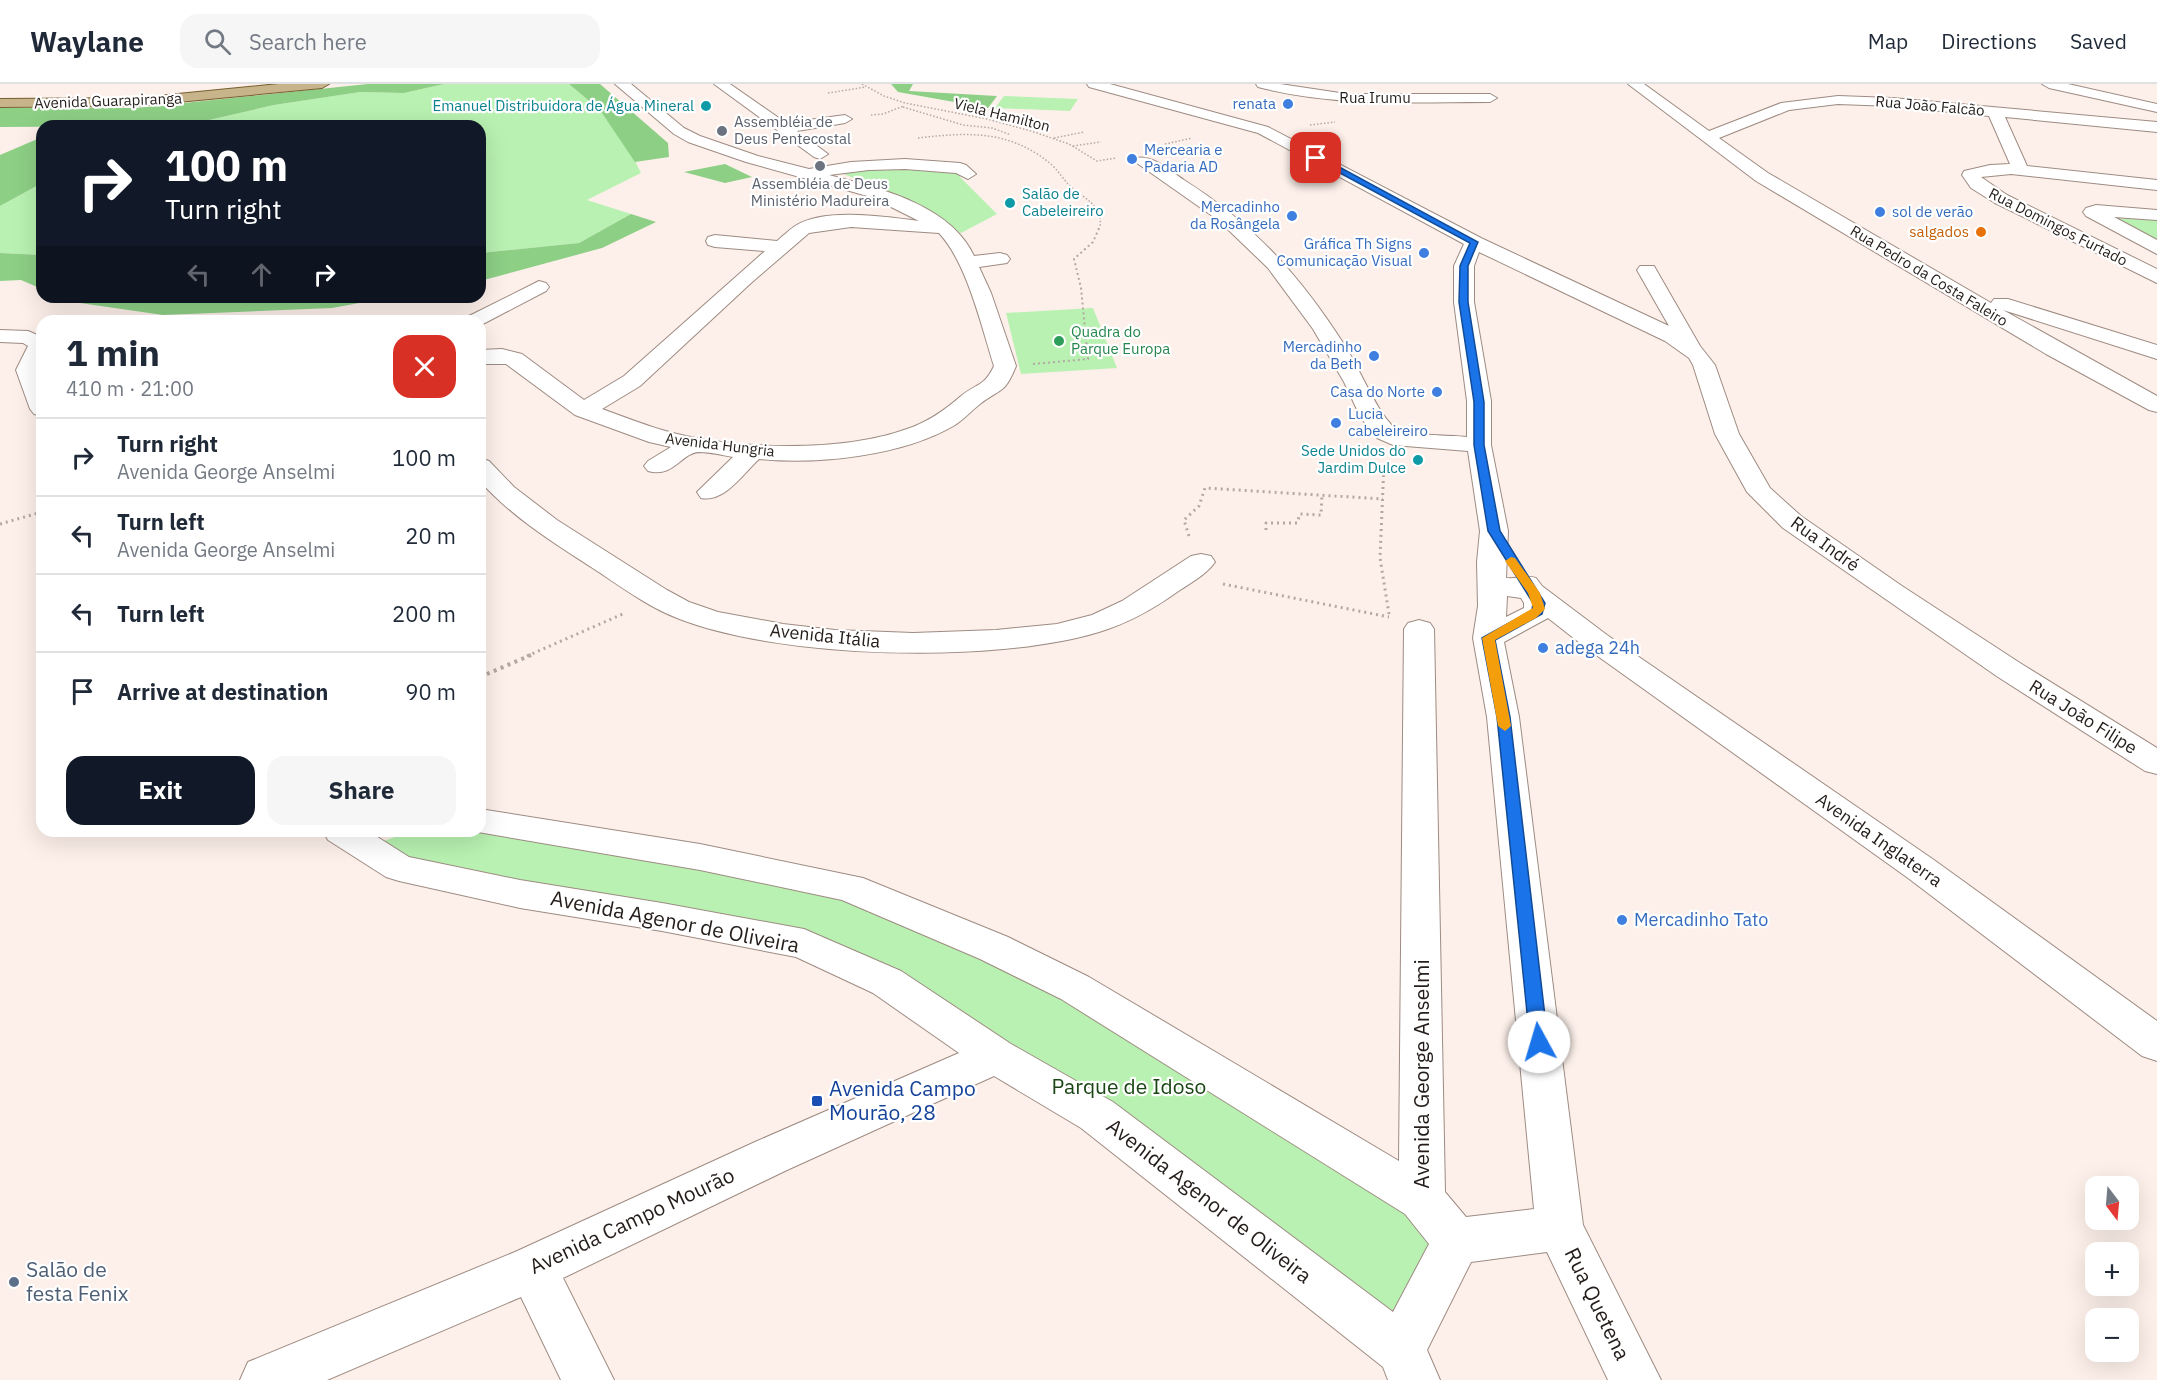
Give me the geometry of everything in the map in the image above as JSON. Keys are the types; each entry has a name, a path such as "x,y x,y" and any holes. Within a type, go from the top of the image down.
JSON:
{"main road":[{"name":"Avenida Guarapiranga","path":"0,103 137,102 322,84"}],"street":[{"path":"622,84 679,131 694,139 752,159 877,193 901,203 945,228 959,243 981,293 1005,366"},
{"path":"721,84 820,153"},
{"path":"1094,84 1263,130 1474,242 1673,336 1701,360"},
{"name":"Rua Irumu","path":"1263,84 1297,94 1335,99 1490,98"},
{"name":"Rua Pedro da Costa Faleiro","path":"1635,84 1762,177 2054,350 2157,405"},
{"path":"2049,84 2157,108"},
{"path":"1887,87 1962,108"},
{"name":"Rua João Falcão","path":"1708,137 1786,106 1808,102 1865,100 2157,127"},
{"path":"1995,112 2021,170"},
{"path":"784,128 845,119"},
{"path":"808,175 842,166 882,162 960,168 968,174"},
{"path":"1142,162 1212,207 1243,231 1268,257 1306,304 1352,374 1384,433 1393,438 1479,445"},
{"name":"Rua Domingos Furtado","path":"2157,185 2021,170 1998,169 1970,175 1977,184 2001,199 2157,277"},
{"path":"2157,215 2096,210 2092,212 2157,248"},
{"path":"583,410 632,381 781,247 803,230 839,221 945,228"},
{"path":"715,241 781,247"},
{"path":"1407,1364 1456,1241 1560,1228 1491,610 1494,531 1479,445 1479,402 1464,302 1464,266 1474,242"},
{"path":"966,262 1000,259"},
{"name":"Rua Indré","path":"1647,270 1701,360 1727,434 1760,492 1792,522 2010,670"},
{"path":"485,315 539,287"},
{"path":"1949,287 2157,352"},
{"path":"0,336 28,337 36,343"},
{"path":"36,353 27,370 36,393"},
{"name":"Avenida Hungria","path":"486,357 502,356 514,359 583,410 658,437 693,444 770,453 837,451 877,446 917,434 948,419 973,398 997,384 1005,366"},
{"path":"657,466 693,444"},
{"path":"710,492 753,451"},
{"name":"Avenida Itália","path":"486,473 496,485 554,530 623,576 680,608 727,623 798,636 901,644 1021,638 1087,626 1163,591 1191,569"},
{"path":"1494,531 1515,567 1529,606"},
{"name":"Avenida Inglaterra","path":"1491,610 1529,606 1596,641 1921,869 2157,1044"},
{"name":"Avenida George Anselmi","path":"1405,623 1422,1199 1456,1241"},
{"name":"Rua João Filipe","path":"2010,670 2157,763"},
{"path":"486,822 700,857 850,888 994,948 1075,988 1422,1199"},
{"name":"Avenida Agenor de Oliveira","path":"350,837 399,868 520,894 662,917 804,944 887,982 996,1056 1097,1115 1407,1364"},
{"name":"Avenida Campo Mourão","path":"266,1380 532,1268 771,1156 996,1056"},
{"name":"Rua Quetena","path":"1560,1228 1635,1380"},
{"path":"532,1268 588,1380"}],"path":[{"name":"Viela Hamilton","path":"862,84 884,96 910,104 987,119 1053,138 1097,161 1117,158"},
{"path":"828,93 867,87"},
{"path":"866,115 883,114 910,104"},
{"path":"903,107 963,125 992,128 1011,135"},
{"path":"1053,138 1084,132"},
{"path":"1072,146 1101,142"},
{"path":"1005,366 1088,359 1081,288 1074,259 1085,253 1094,242 1100,232 1102,217 1093,203 1072,188 1053,166"},
{"path":"1393,438 1384,452 1380,558 1405,623"},
{"path":"1319,470 1383,473"},
{"path":"1383,499 1205,488 1199,506 1184,520 1188,533 1191,569 1405,623"},
{"path":"1266,530 1266,523 1297,523 1300,514 1321,515 1322,495"},
{"path":"0,524 36,514"},
{"path":"486,674 661,597"}],"green space":[{"path":"368,84 444,84 404,93 360,92 274,105 209,120 36,120 36,127 0,127 0,108 136,108"},
{"path":"444,84 569,84 600,110 632,155 641,173 587,200 631,214 579,243 486,252 486,120 209,120 274,105 360,92 404,93"},
{"path":"569,84 600,84 668,143 669,157 635,162 600,110"},
{"path":"891,84 913,84 909,91 997,96 988,108 898,92"},
{"path":"1004,96 1078,99 1070,111 995,108"},
{"path":"36,140 36,186 0,206 0,155"},
{"path":"725,164 752,177 725,183 684,172"},
{"path":"875,165 954,171 997,214 961,233 906,201 837,171"},
{"path":"36,186 36,255 0,253 0,206"},
{"path":"631,214 656,222 602,248 486,279 486,252 579,243"},
{"path":"2157,218 2157,242 2112,219"},
{"path":"0,253 36,255 36,286 21,280 0,281"},
{"path":"80,303 359,303 332,308 163,315"},
{"name":"Quadra do Parque Europa","path":"1093,308 1117,368 1021,374 1006,313"},
{"name":"Parque de Idoso","path":"486,832 869,896 1148,1032 1443,1225 1411,1330 767,928 538,897 366,847 395,837 486,837"}],"slow traffic":[{"path":"1505,726 1488,638 1532,616 1539,609 1534,593 1511,561"}],"place":[{"name":"renata","path":"1288,104"},
{"name":"Emanuel Distribuidora de Água Mineral","path":"706,106"},
{"name":"Assembléia de Deus Pentecostal","path":"722,131"},
{"name":"Mercearia e Padaria AD","path":"1132,159"},
{"name":"Assembléia de Deus Ministério Madureira","path":"820,166"},
{"name":"Salão de Cabeleireiro","path":"1010,203"},
{"name":"sol de verão","path":"1880,212"},
{"name":"Mercadinho da Rosângela","path":"1292,216"},
{"name":"salgados","path":"1981,232"},
{"name":"Gráfica Th Signs Comunicação Visual","path":"1424,253"},
{"name":"Quadra do Parque Europa","path":"1059,341"},
{"name":"Mercadinho da Beth","path":"1374,356"},
{"name":"Casa do Norte","path":"1437,392"},
{"name":"Lucia cabeleireiro","path":"1336,423"},
{"name":"Sede Unidos do Jardim Dulce","path":"1418,460"},
{"name":"adega 24h","path":"1543,648"},
{"name":"Mercadinho Tato","path":"1622,920"},
{"name":"Avenida Campo Mourão, 28","path":"817,1101"},
{"name":"Salão de festa Fenix","path":"14,1282"}],"route":[{"path":"1316,158 1474,242 1464,266 1464,302 1479,402 1479,445 1494,531 1539,603 1538,612 1488,638 1503,717 1539,1042"}]}
